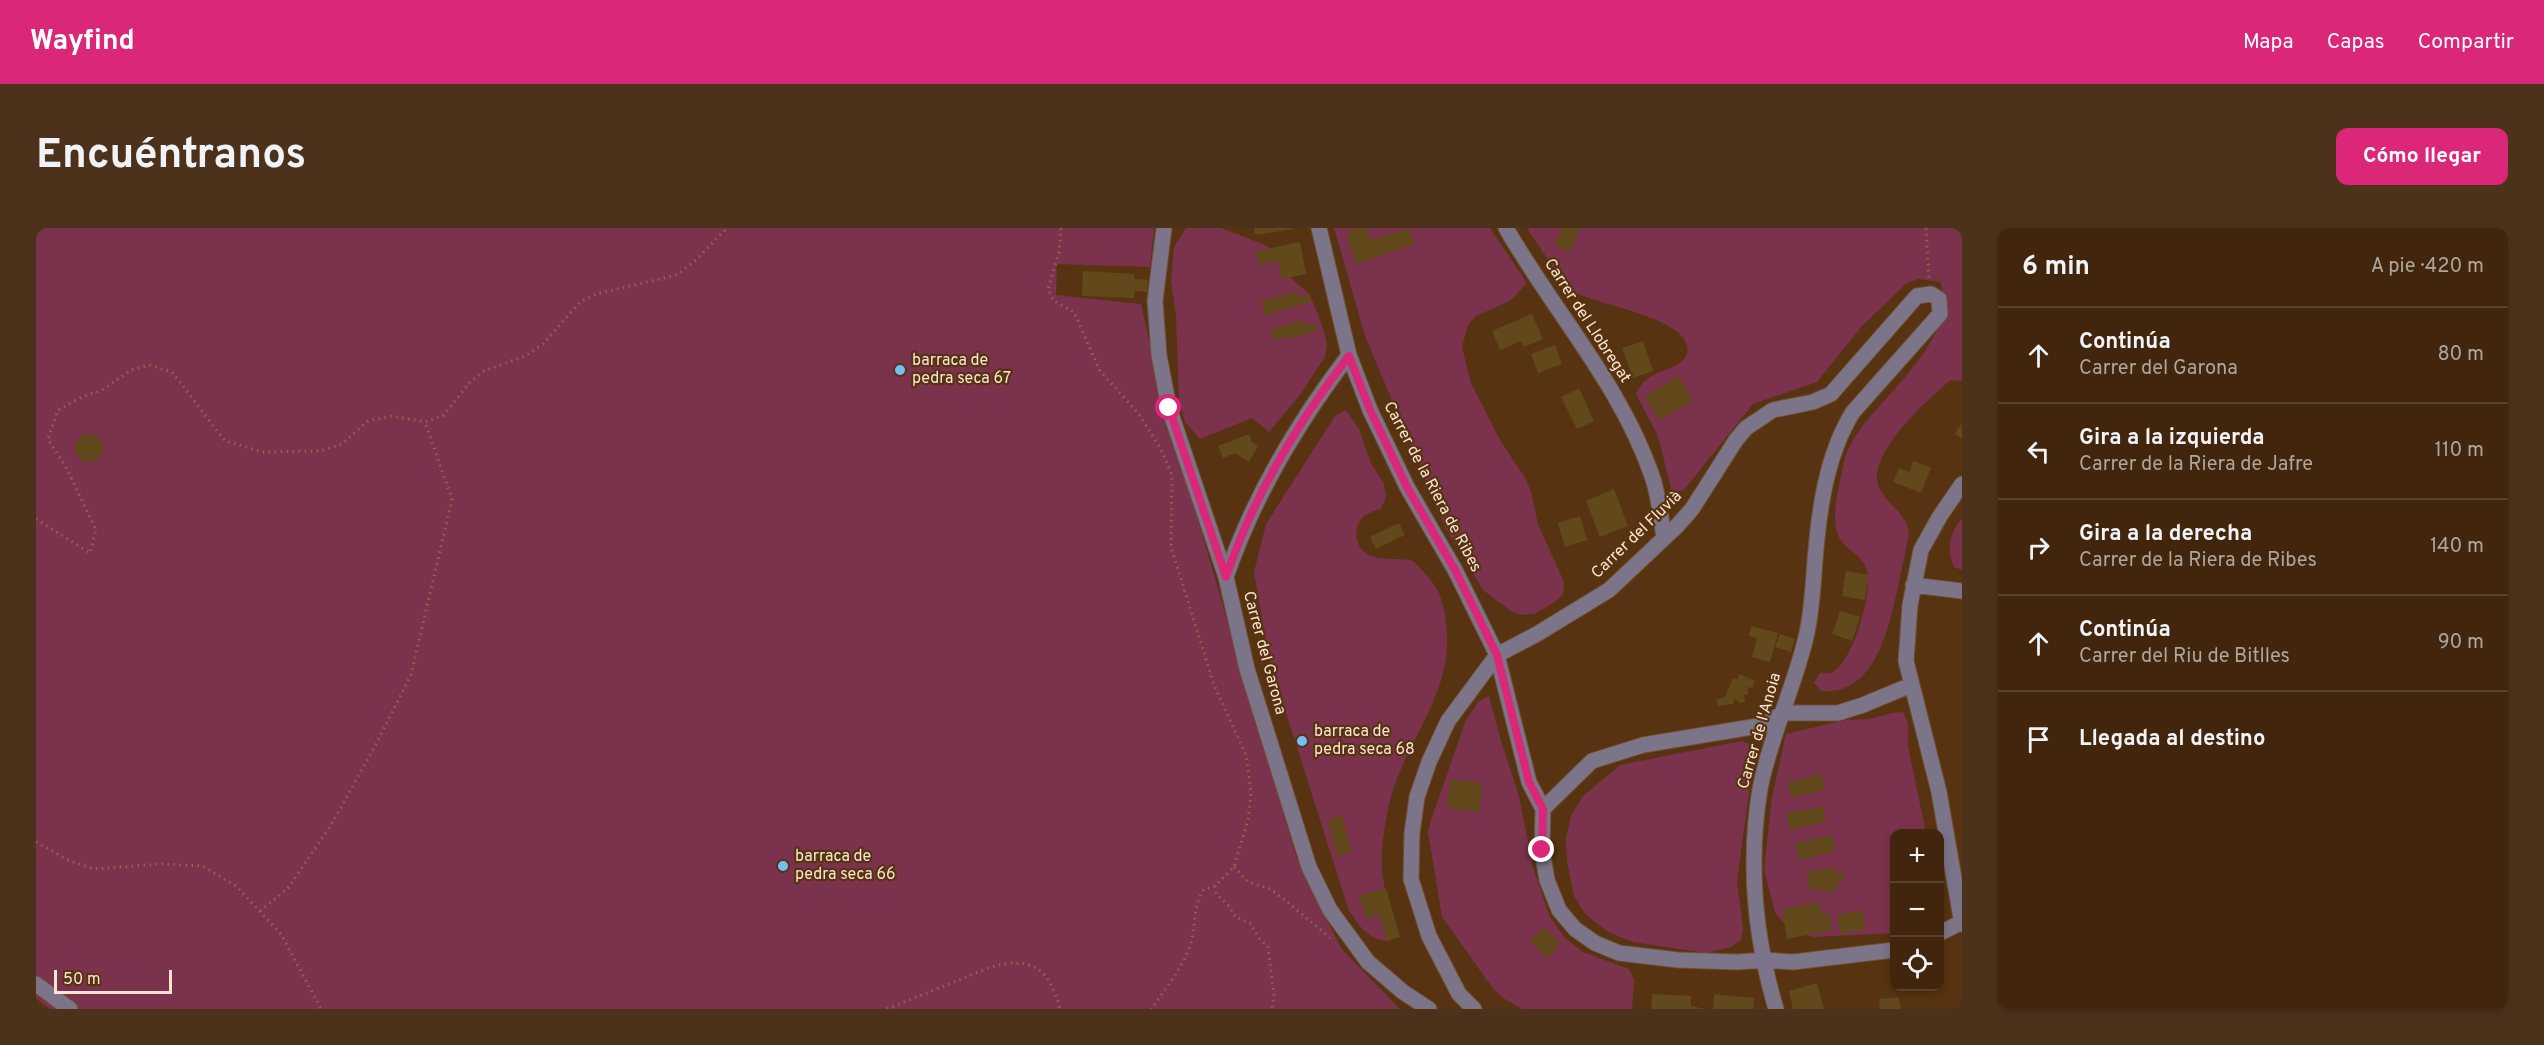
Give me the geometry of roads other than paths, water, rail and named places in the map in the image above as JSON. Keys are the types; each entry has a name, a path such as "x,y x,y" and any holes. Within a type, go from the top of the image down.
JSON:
{"street":[{"name":"Carrer del Garona","path":"1164,228 1155,301 1159,355 1169,408 1226,577 1247,669 1309,867 1330,910 1368,962 1403,992 1429,1009"},
{"name":"Carrer de la Riera de Ribes","path":"1319,228 1349,356 1370,410 1407,487 1455,570 1497,655 1529,782 1543,809"},
{"name":"Carrer del Llobregat","path":"1506,228 1557,308 1601,370 1642,448 1654,482 1664,538"},
{"path":"1926,293 1939,299 1940,314 1853,412 1831,394 1917,296 1926,293"},
{"path":"1226,577 1235,549 1279,462 1315,403 1349,356"},
{"name":"Carrer del Fluvià","path":"1497,655 1537,634 1609,590 1692,509 1746,428 1773,410 1813,402 1831,394"},
{"name":"Carrer de l'Anoia","path":"1776,1009 1764,960 1754,892 1755,842 1761,788 1806,636 1815,555 1831,463 1844,427 1853,412"},
{"path":"1944,931 1962,922 1939,792 1906,661 1913,585 1921,550 1940,516 1962,484"},
{"path":"1913,585 1962,591"},
{"path":"1474,1009 1459,994 1429,936 1411,879 1412,833 1417,797 1443,731 1497,655"},
{"path":"1890,950 1793,962 1678,960 1619,953 1595,943 1575,929 1558,910 1547,880 1542,850 1543,809 1592,761 1643,745 1764,725 1783,712 1838,713 1911,685"},
{"path":"36,984 70,1009"}],"place":[{"name":"barraca de pedra seca 67","path":"900,370"},
{"name":"barraca de pedra seca 68","path":"1302,741"},
{"name":"barraca de pedra seca 66","path":"783,866"}]}
